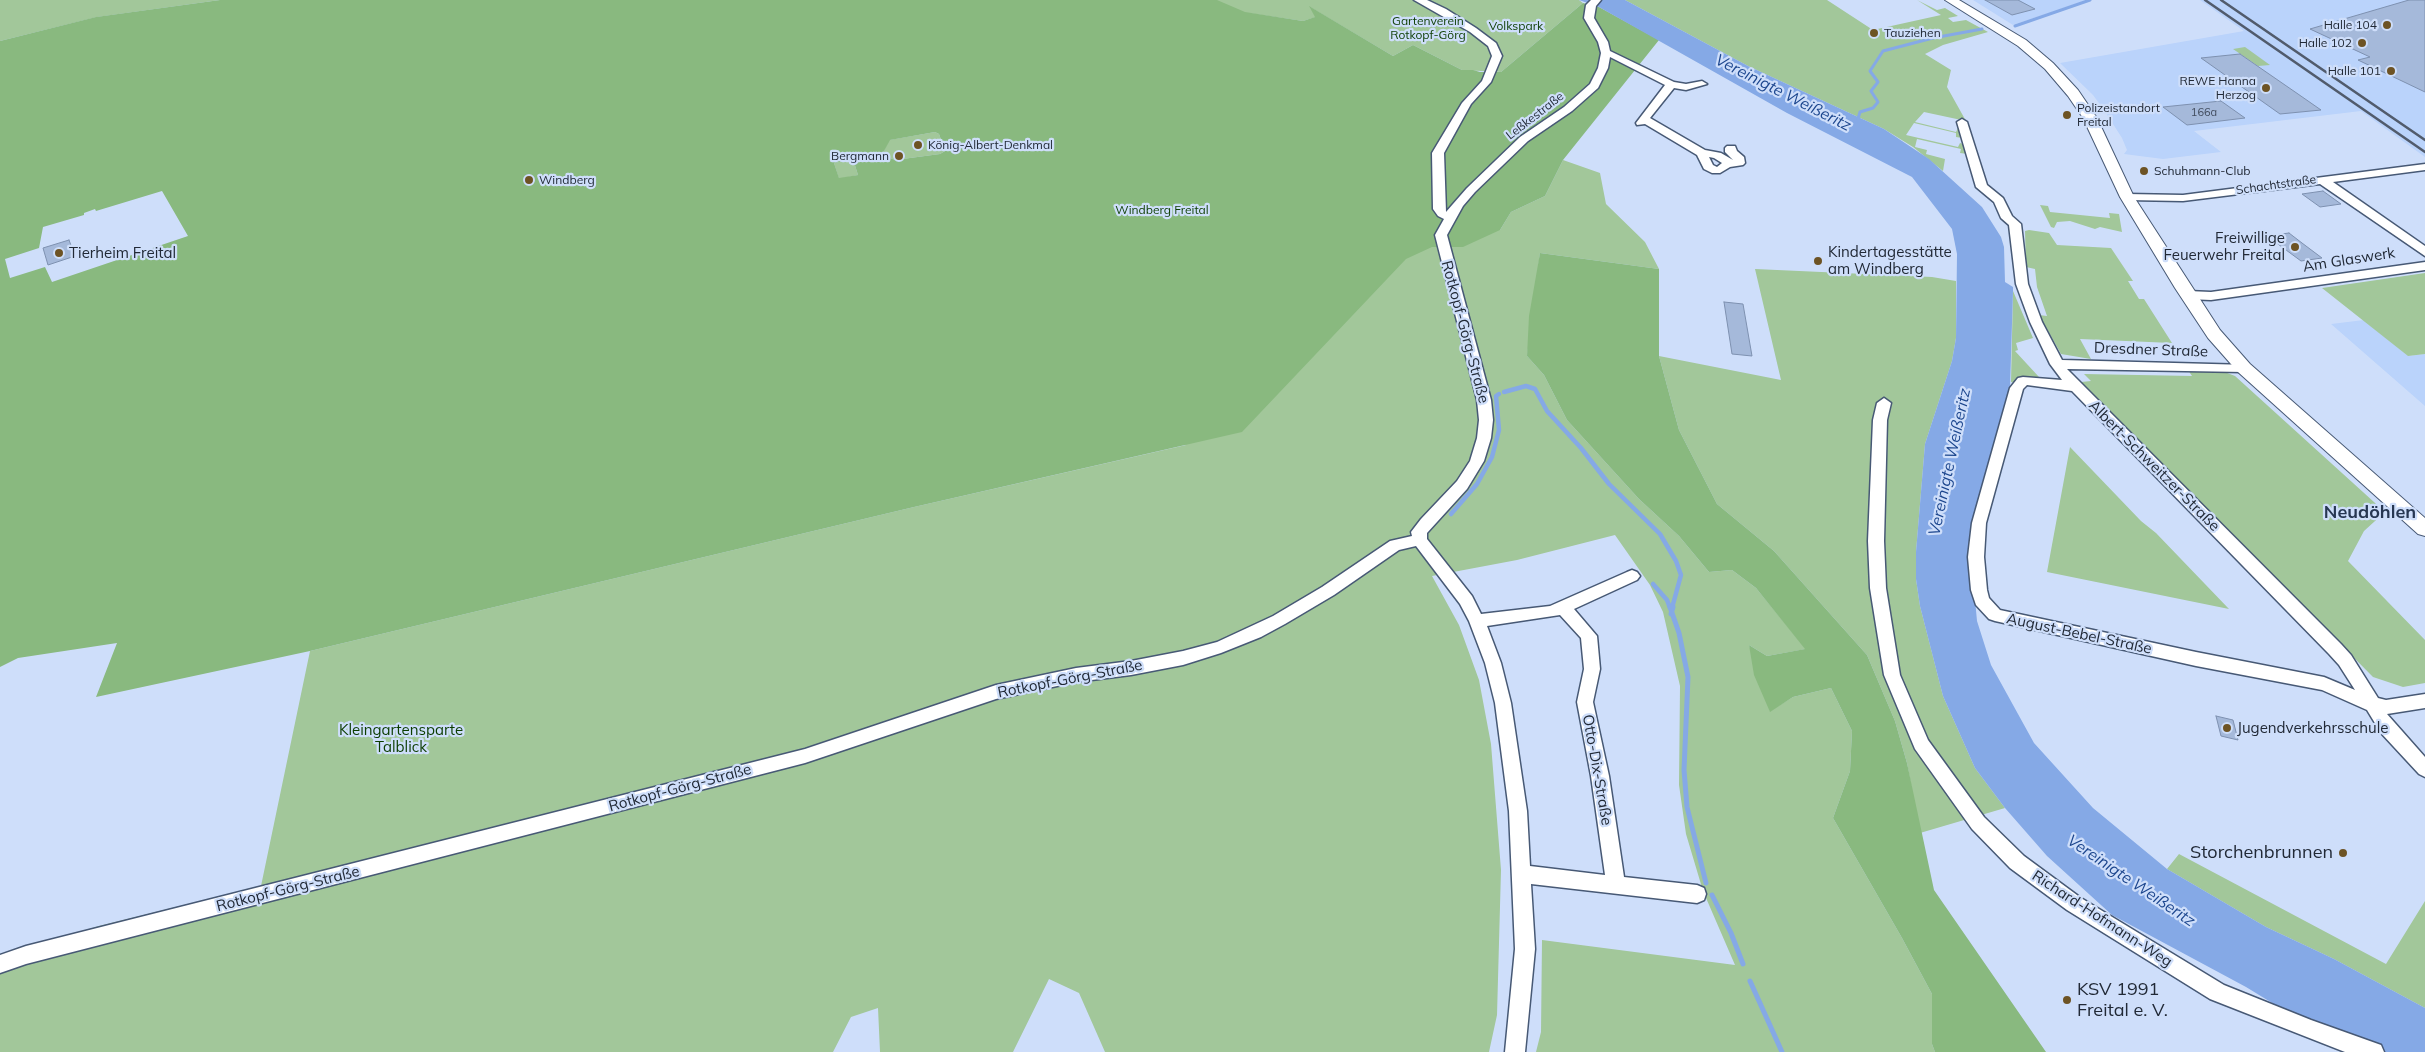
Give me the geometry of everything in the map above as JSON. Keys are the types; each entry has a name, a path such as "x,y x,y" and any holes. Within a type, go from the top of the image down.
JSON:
{"street":[{"path":"1419,0 1443,11 1473,30 1492,45 1497,56 1495,66 1486,82 1467,103 1438,153 1439,209 1442,214 1449,217"},
{"path":"1951,0 2022,43 2048,66 2080,103 2098,132 2127,197 2214,334 2244,368 2425,529"},
{"path":"1962,0 2017,35 2022,43"},
{"path":"1593,3 1588,18 1606,53 1622,58 1671,84 1686,87 1702,84"},
{"name":"Leßkestraße","path":"1449,217 1471,190 1524,139 1568,108 1594,86 1603,68 1606,53"},
{"path":"1671,84 1642,121 1650,120 1702,153 1708,167 1716,171 1724,168 1728,162 1731,164 1739,163 1738,156 1731,152 1731,148"},
{"name":"Albert-Schweitzer-Straße","path":"1962,122 1982,187 1999,200 2007,218 2015,224 2022,284 2036,322 2057,364 2075,387 2345,660 2370,704 2398,741 2425,769"},
{"name":"Schachtstraße","path":"2127,197 2176,198 2425,167"},
{"name":"Am Glaswerk","path":"2320,179 2425,252"},
{"name":"Rotkopf-Görg-Straße","path":"0,964 35,953 805,756 996,692 1076,675 1131,668 1183,658 1240,640 1328,591 1395,545 1420,540 1420,532 1426,523 1462,484 1477,460 1484,438 1486,420 1484,400 1440,235 1449,217"},
{"name":"Am Glaswerk","path":"2188,295 2211,296 2425,266"},
{"name":"Dresdner Straße","path":"2057,364 2244,368"},
{"name":"August-Bebel-Straße","path":"2075,387 2030,380 2023,381 2016,388 1979,523 1976,557 1979,590 1982,601 1994,615 2292,679 2324,684 2370,704 2386,707 2425,701"},
{"name":"Richard-Hofmann-Weg","path":"1884,403 1880,420 1876,541 1878,588 1892,675 1921,744 1978,823 2016,862 2074,904 2217,992 2311,1030 2374,1052"},
{"path":"1420,540 1466,600 1477,621 1493,663 1503,703 1518,811 1525,949 1515,1052"},
{"path":"1477,621 1552,612 1632,576"},
{"name":"Otto-Dix-Straße","path":"1562,607 1589,636 1592,670 1585,702 1599,769 1616,884"},
{"path":"1522,874 1697,894"}],"shaded area":[{"path":"1973,0 2087,0 2013,25"},
{"path":"2200,0 2425,0 2425,157 2361,111 2194,131 2221,152 2163,159 2124,154 2127,150 2122,138 2104,110 2093,95 2060,63 2244,31"},
{"path":"2364,320 2408,356 2425,354 2425,406 2331,324"}],"green space":[{"path":"0,0 220,0 97,17 0,41"},
{"name":"Windberg Freital","path":"220,0 1217,0 1245,12 1303,21 1315,17 1309,6 1393,56 1413,45 1462,70 1501,72 1583,3 1599,7 1659,40 1563,160 1545,196 1511,212 1500,230 1463,247 1432,247 1406,259 1242,432 914,507 310,651 96,697 117,643 18,658 0,667 0,41 96,17","holes":["935,132 939,134 945,151 940,154 895,160 885,156 883,153 890,140","853,159 858,175 839,178 834,163","162,191 188,236 52,282 45,267 10,278 5,259 39,248 43,227 84,215 84,213 95,209 96,211"]},
{"path":"500,0 1579,0 1583,3 1501,72 1462,70 1413,45 1393,56 1310,7 1316,17 1303,21 1248,13 1500,230 1511,212 1545,196 1563,160 1600,173 1606,204 1645,242 1659,269 1540,253 1527,356 1544,375 1567,420 1639,499 1679,536 1709,572 1732,570 1756,588 1806,649 1767,656 1749,645 1770,711 1793,697 1831,688 1852,731 1850,771 1833,818 1932,994 1932,1044 1935,1052 1536,1052 1541,1032 1542,940 1735,965 1703,891 1686,834 1679,785 1680,686 1663,612 1650,585 1615,535 1517,560 1432,576 1459,625 1479,680 1491,744 1501,870 1497,1015 1489,1052 1105,1052 1079,993 1049,979 1013,1052 880,1052 878,1008 851,1017 833,1052 0,1052 0,956 99,926 261,886 310,651 914,507 1186,445 957,160 942,130"},
{"path":"1625,0 1827,0 1873,30 1941,15 1917,0 1937,10 1945,8 1958,16 1948,18 1953,22 1966,20 1988,32 1943,45 1925,54 1951,70 1947,87 1966,121 1924,112 1915,122 1956,132 1958,128 1962,138 1956,137 1956,133 1914,123 1906,135 1958,147 1960,143 1963,144 1968,154 1960,153 1961,149 1917,139 1915,147 1927,150 1926,154 1945,159 1943,171 1913,147 1884,129 1748,66"},
{"path":"2245,47 2270,65 2258,66 2233,49"},
{"path":"935,132 939,134 945,151 940,154 895,160 885,156 883,153 889,140"},
{"path":"853,159 858,175 839,179 834,163"},
{"path":"2040,205 2048,206 2050,212 2110,218 2109,213 2119,214 2122,232 2100,227 2095,229 2070,221 2057,222 2054,228 2051,227"},
{"path":"2025,231 2049,233 2057,245 2111,248 2133,281 2128,281 2139,299 2144,299 2172,343 2080,339 2091,359 2061,354 2039,315 2047,316 2037,287 2035,269 2026,267"},
{"path":"1540,253 1659,269 1659,356 1679,430 1717,504 1774,551 1867,655 1895,721 1907,763 1934,890 2046,1052 1935,1052 1932,1044 1932,994 1833,818 1850,771 1852,731 1831,688 1793,697 1770,712 1754,675 1749,645 1767,656 1805,649 1756,588 1732,570 1709,572 1679,536 1639,499 1567,420 1544,375 1527,356 1529,316"},
{"path":"1755,269 1932,277 1956,281 1956,338 1952,361 1925,444 1916,552 1916,579 1920,606 1943,696 1975,768 2005,808 1920,833 1907,763 1895,721 1867,655 1774,551 1717,504 1679,430 1659,356 1781,380"},
{"path":"2425,273 2425,354 2408,356 2322,288"},
{"path":"2013,291 2033,338 2016,343 2018,350 2015,351 2039,377 2015,383 2011,382"},
{"path":"2188,370 2222,371 2235,376 2385,512 2364,531 2348,561 2425,640 2425,683 2403,687 2373,677 2081,382 2091,381 2084,374 2192,376"},
{"path":"2070,447 2141,521 2156,533 2229,609 2047,572"},
{"path":"2179,854 2386,964 2425,901 2425,1008 2334,959 2266,927 2167,869"}],"water":[{"name":"Vereinigte Weißeritz","path":"1579,0 1625,0 1748,66 1884,129 1929,159 1982,207 2001,237 2004,247 2005,282 2013,287 2010,388 1994,447 1971,556 1977,621 1991,665 2034,743 2093,808 2167,869 2266,927 2334,959 2425,1008 2425,1052 2382,1052 2310,1026 2246,987 2112,915 2047,856 2005,808 1975,768 1943,696 1920,606 1916,579 1916,552 1925,444 1952,361 1956,338 1957,254 1952,229 1912,177 1787,113 1599,7"}],"building":[{"path":"1985,0 2018,0 2035,9 2012,15"},
{"path":"2409,0 2425,0 2425,92 2358,60 2370,57 2310,29"},
{"name":"REWE Hanna Herzog","path":"2240,54 2321,110 2280,114 2201,58"},
{"path":"2221,101 2245,118 2187,125 2163,107"},
{"path":"2323,191 2341,204 2320,207 2302,194"},
{"name":"Freiwillige Feuerwehr Freital","path":"2289,233 2322,258 2301,261 2267,236"},
{"name":"Tierheim Freital","path":"69,240 75,256 48,265 43,248"},
{"path":"1724,302 1743,304 1752,356 1732,354"},
{"name":"Jugendverkehrsschule","path":"2216,716 2233,720 2238,740 2221,736"}],"waterway":[{"path":"2015,26 2090,0"},
{"name":"Vereinigte Weißeritz","path":"1857,122 1860,112 1873,108 1878,102 1871,91 1878,82 1870,71 1883,51 1933,38 1982,29"},
{"path":"1504,392 1526,386 1535,389 1547,411 1581,448 1609,484 1660,534 1676,561 1681,575 1672,608"},
{"path":"1451,514 1477,484 1492,457 1499,430 1496,396 1499,394"},
{"path":"1653,584 1667,600 1670,608"},
{"path":"1670,607 1672,612"},
{"path":"1672,612 1673,607"},
{"path":"1672,612 1679,633 1688,677 1684,770 1687,807 1706,883"},
{"path":"1712,895 1731,933 1743,964"},
{"path":"1750,981 1782,1052"}],"railway":[{"path":"2205,0 2425,152"},
{"path":"2221,0 2425,140"}],"place":[{"name":"Halle 104","path":"2387,25"},
{"name":"Tauziehen","path":"1874,33"},
{"name":"Halle 102","path":"2362,43"},
{"name":"Halle 101","path":"2391,71"},
{"name":"REWE Hanna Herzog","path":"2266,88"},
{"name":"Polizeistandort Freital","path":"2067,115"},
{"name":"König-Albert-Denkmal","path":"918,145"},
{"name":"Bergmann","path":"899,156"},
{"name":"Schuhmann-Club","path":"2144,171"},
{"name":"Windberg","path":"529,180"},
{"name":"Freiwillige Feuerwehr Freital","path":"2295,247"},
{"name":"Tierheim Freital","path":"59,253"},
{"name":"Kindertagesstätte am Windberg","path":"1818,261"},
{"name":"Jugendverkehrsschule","path":"2227,728"},
{"name":"Storchenbrunnen","path":"2343,853"},
{"name":"KSV 1991 Freital e. V.","path":"2067,1000"}],"district":[{"name":"Neudöhlen","path":"2370,513"}],"park label":[{"name":"Volkspark","path":"1516,26"},
{"name":"Gartenverein Rotkopf-Görg","path":"1428,28"},
{"name":"Kleingartensparte Talblick","path":"401,738"}]}
